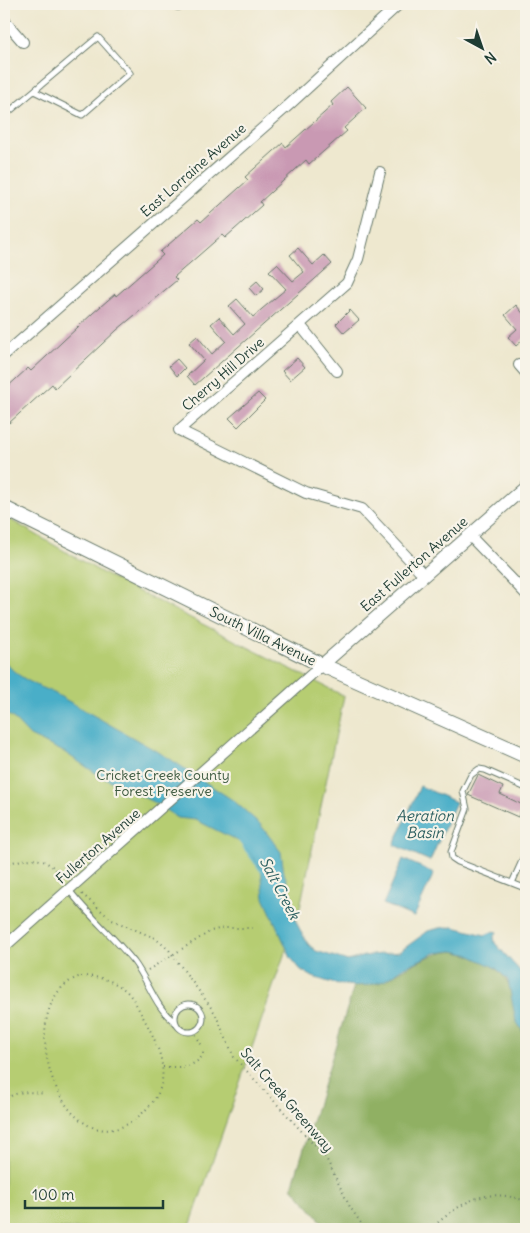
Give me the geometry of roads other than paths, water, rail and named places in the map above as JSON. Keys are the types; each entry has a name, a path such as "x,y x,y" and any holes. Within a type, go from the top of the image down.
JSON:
{"main road":[{"name":"South Villa Avenue","path":"4,508 322,665 526,756"}],"street":[{"name":"East Lorraine Avenue","path":"4,355 297,98 393,6"},
{"path":"4,20 23,42"},
{"name":"Cherry Hill Drive","path":"380,172 358,259 347,283 180,430 306,493 362,509 424,575"},
{"path":"300,325 338,371"},
{"path":"519,365 526,373"},
{"name":"East Fullerton Avenue","path":"322,665 526,486"},
{"path":"470,536 526,594"},
{"name":"Fullerton Avenue","path":"4,946 216,762 322,665"}],"lane":[{"path":"4,116 34,90 98,37 130,73 82,115 34,90"},
{"path":"526,788 485,770 479,769 471,774 463,791 467,809 451,852 452,858 458,862 526,887"},
{"path":"512,883 526,852"},
{"path":"71,888 91,917 113,937 142,974 161,1008 181,1030 194,1031 202,1021 201,1012 194,1006 181,1007 176,1014 176,1023"}],"water":[{"path":"4,660 8,666 26,680 54,693 167,757 234,801 260,824 281,852 284,873 288,884 286,892 289,901 298,926 308,944 316,951 348,961 364,956 399,952 428,931 440,928 454,927 485,935 494,931 497,932 494,937 495,943 521,972 523,980 526,980 526,1036 516,1021 508,980 496,968 467,954 453,951 435,953 405,967 384,981 369,985 354,986 332,983 313,977 301,970 291,958 264,898 261,868 242,843 196,820 178,818 153,802 97,774 64,752 30,736 12,717 4,713"},
{"name":"Aeration Basin","path":"420,786 456,802 430,861 394,845"},
{"name":"Aeration Basin","path":"403,859 434,873 414,917 383,904"}],"waterway":[{"name":"Salt Creek","path":"238,839 263,873"}],"park label":[{"name":"Cricket Creek County Forest Preserve","path":"163,784"}]}
